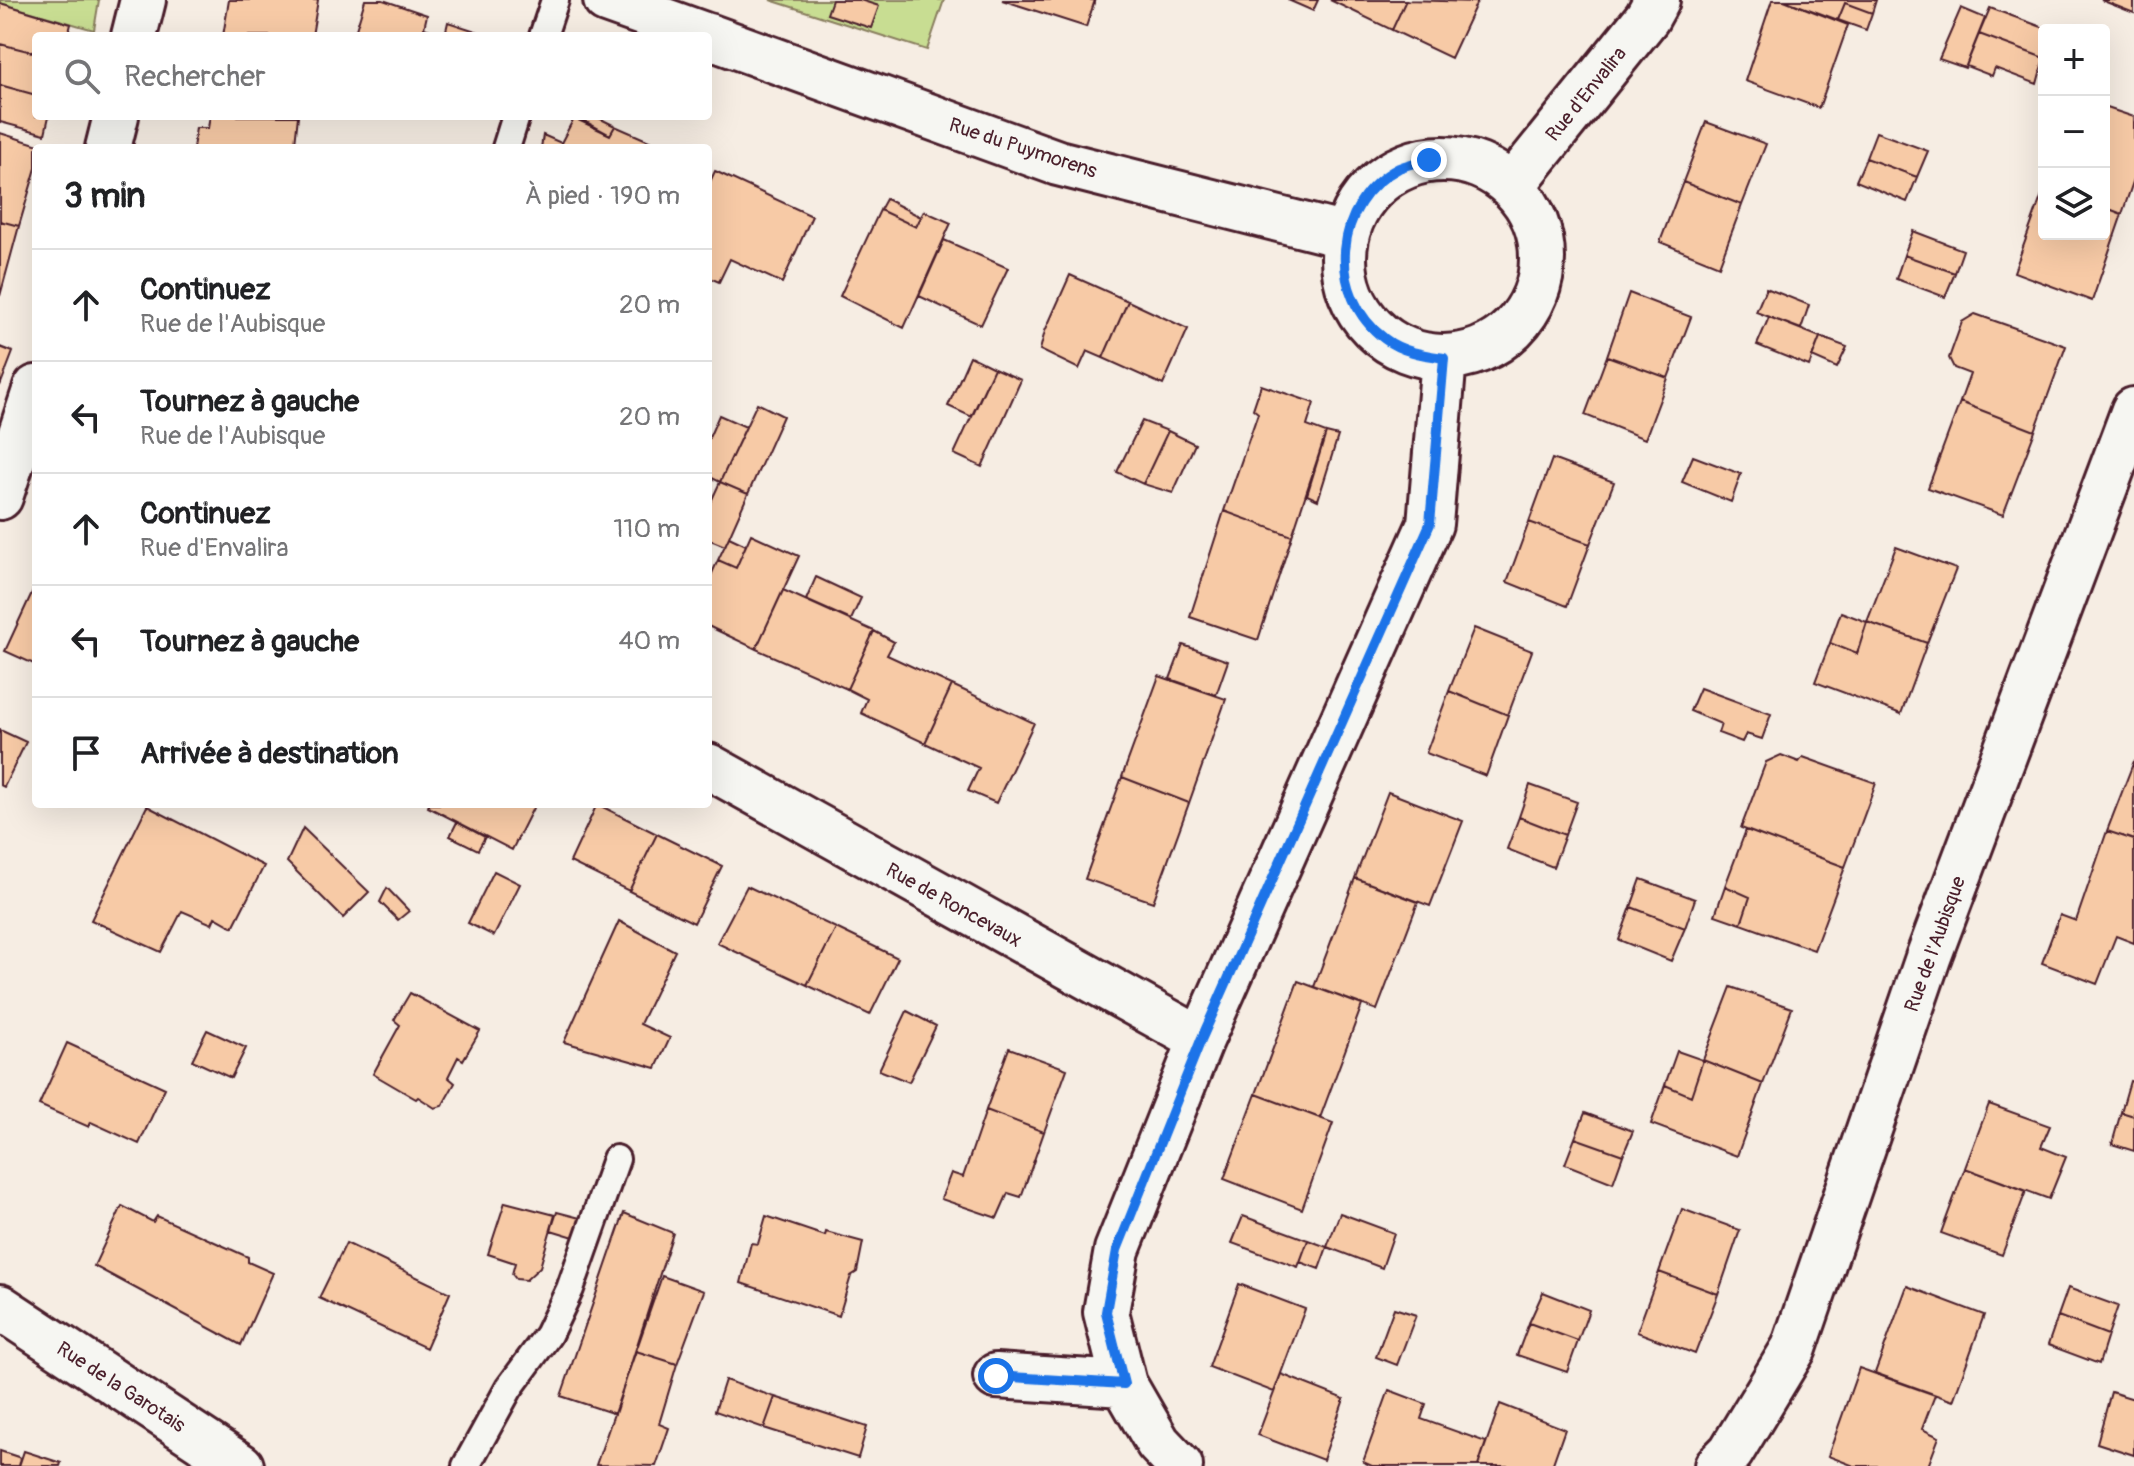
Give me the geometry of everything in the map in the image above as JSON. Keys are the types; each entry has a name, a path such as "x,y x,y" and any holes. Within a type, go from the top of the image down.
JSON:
{"street":[{"path":"135,32 143,0"},
{"name":"Rue du Puymorens","path":"606,0 697,32"},
{"name":"Rue d'Envalira","path":"1512,186 1647,18 1657,0"},
{"name":"Rue du Puymorens","path":"712,37 1058,163 1346,236"},
{"path":"109,144 115,120"},
{"path":"1429,160 1459,160 1488,170 1512,186 1532,214 1542,246 1541,279 1533,300 1506,336 1477,351 1444,358 1415,353 1387,341 1365,321 1351,295 1343,266 1346,236 1356,208 1376,185 1400,168 1429,160"},
{"path":"1180,1466 1158,1443 1124,1384 1106,1312 1117,1250 1201,1040 1430,524 1444,358"},
{"path":"0,497 32,400"},
{"name":"Rue de l'Aubisque","path":"1717,1466 1731,1452 1794,1348 1928,958 2134,410"},
{"name":"Rue de Roncevaux","path":"712,768 1201,1040"},
{"name":"Rue de la Garotais","path":"0,1307 241,1466"},
{"path":"996,1376 1124,1384"}],"lane":[{"path":"544,32 555,0"},
{"path":"507,144 515,120"},
{"path":"466,1466 509,1388 554,1323 570,1289 616,1159"}],"green space":[{"path":"0,0 99,0 94,30 0,3"},
{"path":"770,0 944,0 927,50"}],"building":[{"path":"229,0 318,0 313,32 224,32"},
{"path":"365,0 383,0 427,15 424,28 436,32 355,32"},
{"path":"832,0 860,0 879,6 871,28 827,14"},
{"path":"1002,0 1095,0 1086,27"},
{"path":"1288,0 1318,0 1313,11"},
{"path":"1330,0 1406,0 1392,30"},
{"path":"1406,0 1477,2 1451,58 1392,30"},
{"path":"1772,0 1784,0 1848,25 1819,108 1745,81"},
{"path":"1784,0 1876,0 1872,13 1845,3 1838,20"},
{"path":"2101,0 2134,0 2134,13"},
{"path":"0,3 71,24 69,32 32,32 32,52 0,44"},
{"path":"1845,3 1872,13 1866,30 1838,20"},
{"path":"1961,8 1985,18 1965,68 1939,59"},
{"path":"1990,8 2038,26 2038,56 1979,34"},
{"path":"448,22 479,32 446,32"},
{"path":"1979,34 2038,56 2038,80 2037,84 1995,68 1992,76 1966,66"},
{"path":"0,44 32,52 32,94 0,85"},
{"path":"0,85 32,94 32,120 48,120 45,134 0,122"},
{"path":"2110,109 2134,117 2134,179 2122,214 2110,209"},
{"path":"209,120 298,120 295,143 286,144 194,144 196,128 208,128"},
{"path":"573,120 578,120 610,135 615,126 656,144 542,144 543,135 561,143"},
{"path":"582,120 603,120 615,126 610,135"},
{"path":"1706,122 1766,144 1742,205 1683,182"},
{"path":"1876,132 1928,151 1917,177 1866,158"},
{"path":"0,133 36,144 32,144 32,182 19,226 0,221"},
{"path":"1866,158 1917,177 1907,202 1856,181"},
{"path":"715,171 812,216 782,283 730,259 719,282 712,279 712,177"},
{"path":"1683,182 1742,205 1719,266 1660,242"},
{"path":"886,199 921,217 916,227 880,210"},
{"path":"2038,206 2038,240 2110,240 2110,209 2122,214 2092,301 2014,272"},
{"path":"880,210 916,227 924,211 951,223 904,328 840,296"},
{"path":"0,221 19,226 0,296"},
{"path":"1913,231 1963,250 1955,273 1904,255"},
{"path":"944,240 1008,268 981,325 919,296"},
{"path":"1904,255 1955,273 1945,297 1896,279"},
{"path":"1070,275 1128,301 1103,358 1087,351 1079,369 1040,350 1045,331"},
{"path":"1766,288 1809,305 1801,329 1756,312"},
{"path":"1629,293 1691,317 1668,378 1607,356"},
{"path":"1128,301 1188,329 1163,385 1103,358"},
{"path":"1975,314 2066,346 2035,431 1960,402 1970,374 1954,368 1949,358 1962,322"},
{"path":"1769,317 1820,337 1809,366 1757,345"},
{"path":"1820,337 1847,347 1837,368 1812,357"},
{"path":"0,347 13,352 0,386"},
{"path":"970,356 994,368 972,417 948,406"},
{"path":"1607,356 1668,378 1645,439 1585,415"},
{"path":"994,368 1021,380 982,467 954,454"},
{"path":"1261,385 1314,403 1307,426 1326,433 1292,536 1224,511 1258,413 1253,409"},
{"path":"1960,402 2035,431 2003,515 1928,488"},
{"path":"757,403 783,416 748,494 720,482"},
{"path":"719,415 746,427 720,482 712,478 712,431"},
{"path":"1142,421 1168,431 1143,484 1117,472"},
{"path":"1168,431 1195,444 1173,493 1143,484"},
{"path":"1326,433 1338,436 1318,500 1307,495"},
{"path":"1693,456 1741,474 1731,502 1682,482"},
{"path":"1552,459 1614,482 1590,544 1529,522"},
{"path":"720,482 748,494 725,546 712,541 712,499"},
{"path":"1224,511 1292,536 1258,640 1190,617"},
{"path":"1529,522 1590,544 1567,606 1507,582"},
{"path":"751,534 799,556 756,649 712,628 712,573 718,560 736,568"},
{"path":"729,537 746,545 736,568 718,560"},
{"path":"1896,547 1956,569 1927,643 1867,622"},
{"path":"816,577 861,598 851,620 806,600"},
{"path":"783,590 874,631 847,689 756,649"},
{"path":"32,593 32,663 5,651"},
{"path":"1841,612 1867,622 1857,654 1830,643"},
{"path":"1867,622 1927,643 1901,714 1815,682 1830,643 1857,654"},
{"path":"1474,628 1532,651 1508,715 1449,691"},
{"path":"874,631 894,642 887,655 952,685 925,743 861,713 867,699 847,689"},
{"path":"1183,645 1228,661 1216,695 1170,679"},
{"path":"1159,676 1226,699 1189,803 1122,777"},
{"path":"952,685 1034,723 996,803 968,791 979,768 925,743"},
{"path":"1700,688 1771,714 1762,739 1746,734 1742,742 1718,733 1721,724 1690,711"},
{"path":"1449,691 1508,715 1486,776 1426,753"},
{"path":"0,730 26,742 4,787 0,785"},
{"path":"1781,755 1799,762 1803,757 1876,783 1845,867 1741,828 1766,762"},
{"path":"2134,761 2134,840 2107,831"},
{"path":"1122,777 1189,803 1153,902 1085,879"},
{"path":"1530,785 1577,802 1565,835 1519,817"},
{"path":"1388,792 1463,821 1430,906 1355,878"},
{"path":"146,808 264,866 233,927 215,917 212,924 182,911 161,952 91,920"},
{"path":"430,808 533,808 512,850"},
{"path":"595,808 605,808 657,834 629,891 570,862"},
{"path":"1519,817 1565,835 1553,867 1507,849"},
{"path":"457,822 485,837 478,850 450,836"},
{"path":"303,828 369,892 343,918 287,862"},
{"path":"1746,830 1845,867 1814,950 1741,924 1750,897 1725,886"},
{"path":"2107,831 2134,840 2134,943 2116,936 2097,984 2042,963 2060,915 2076,921"},
{"path":"657,834 722,866 694,923 629,891"},
{"path":"494,871 520,884 494,936 468,923"},
{"path":"1355,878 1418,902 1377,1010 1314,987"},
{"path":"1641,879 1695,899 1685,928 1631,907"},
{"path":"747,886 836,928 807,985 717,943"},
{"path":"1725,886 1750,897 1741,924 1715,915"},
{"path":"387,888 409,911 398,920 380,902"},
{"path":"1631,907 1685,928 1671,961 1619,940"},
{"path":"619,921 675,951 640,1024 670,1038 656,1068 564,1042"},
{"path":"836,928 898,958 870,1015 807,985"},
{"path":"1298,981 1362,1005 1320,1118 1256,1094"},
{"path":"1731,987 1792,1008 1763,1084 1703,1060"},
{"path":"410,993 480,1031 463,1060 458,1057 448,1077 455,1083 442,1106 435,1108 373,1074 400,1025 394,1020"},
{"path":"907,1011 936,1026 909,1082 879,1070"},
{"path":"207,1030 246,1048 231,1078 192,1060"},
{"path":"67,1043 165,1088 139,1144 91,1122 89,1127 39,1105"},
{"path":"1009,1048 1067,1069 1044,1132 986,1110"},
{"path":"1677,1051 1703,1060 1691,1096 1665,1085"},
{"path":"1703,1060 1763,1084 1737,1156 1651,1124 1665,1085 1691,1096"},
{"path":"2130,1081 2134,1082 2134,1116 2121,1112"},
{"path":"1256,1094 1333,1123 1302,1209 1224,1179"},
{"path":"1989,1104 2050,1126 2041,1147 2066,1157 2049,1199 1965,1168"},
{"path":"986,1110 1044,1132 1021,1197 1008,1193 997,1218 941,1199 951,1173 963,1177"},
{"path":"2121,1112 2134,1116 2134,1151 2112,1144"},
{"path":"1585,1113 1633,1131 1623,1155 1575,1138"},
{"path":"1575,1138 1623,1155 1613,1183 1565,1164"},
{"path":"1965,1168 2026,1191 2002,1255 1941,1233"},
{"path":"505,1202 555,1215 540,1267 526,1280 516,1279 512,1274 515,1263 488,1254"},
{"path":"122,1206 153,1222 157,1216 248,1257 248,1262 273,1273 241,1345 94,1266"},
{"path":"1682,1209 1740,1230 1718,1294 1659,1272"},
{"path":"557,1212 580,1218 574,1237 551,1230"},
{"path":"624,1213 673,1233 615,1414 561,1396"},
{"path":"1340,1213 1394,1233 1382,1268 1327,1247"},
{"path":"766,1216 825,1236 826,1232 863,1242 857,1272 851,1276 839,1316 741,1283 751,1243 758,1244"},
{"path":"1243,1216 1308,1240 1298,1267 1232,1243"},
{"path":"1308,1240 1327,1247 1319,1269 1300,1262"},
{"path":"346,1243 450,1293 426,1348 319,1298"},
{"path":"1659,1272 1718,1294 1695,1354 1637,1332"},
{"path":"662,1276 704,1291 677,1364 636,1351"},
{"path":"1239,1284 1305,1309 1274,1392 1209,1367"},
{"path":"1907,1286 1984,1315 1953,1401 1875,1373"},
{"path":"2068,1288 2118,1306 2108,1335 2058,1316"},
{"path":"1543,1292 1589,1310 1578,1341 1529,1323"},
{"path":"1394,1308 1416,1315 1397,1365 1376,1357"},
{"path":"2058,1316 2108,1335 2099,1364 2048,1345"},
{"path":"1529,1323 1578,1341 1567,1372 1517,1355"},
{"path":"636,1351 677,1364 659,1424 669,1428 656,1466 596,1465"},
{"path":"1859,1368 1935,1395 1922,1429 1939,1437 1928,1466 1854,1466 1828,1456"},
{"path":"1281,1374 1344,1399 1323,1460 1258,1435"},
{"path":"725,1380 775,1397 764,1428 715,1411"},
{"path":"1389,1390 1426,1404 1421,1419 1486,1442 1478,1466 1372,1466 1363,1462"},
{"path":"2111,1392 2134,1399 2134,1455 2097,1443"},
{"path":"775,1397 867,1427 858,1458 764,1428"},
{"path":"1500,1404 1565,1429 1552,1466 1478,1466"},
{"path":"0,1451 21,1458 19,1466 0,1466"},
{"path":"24,1451 61,1463 60,1466 19,1466"}],"route":[{"path":"996,1376 1124,1384 1106,1312 1117,1250 1201,1040 1430,524 1444,358 1415,353 1387,341 1365,321 1351,295 1343,266 1346,236 1356,208 1376,185 1400,168 1429,160"}]}
